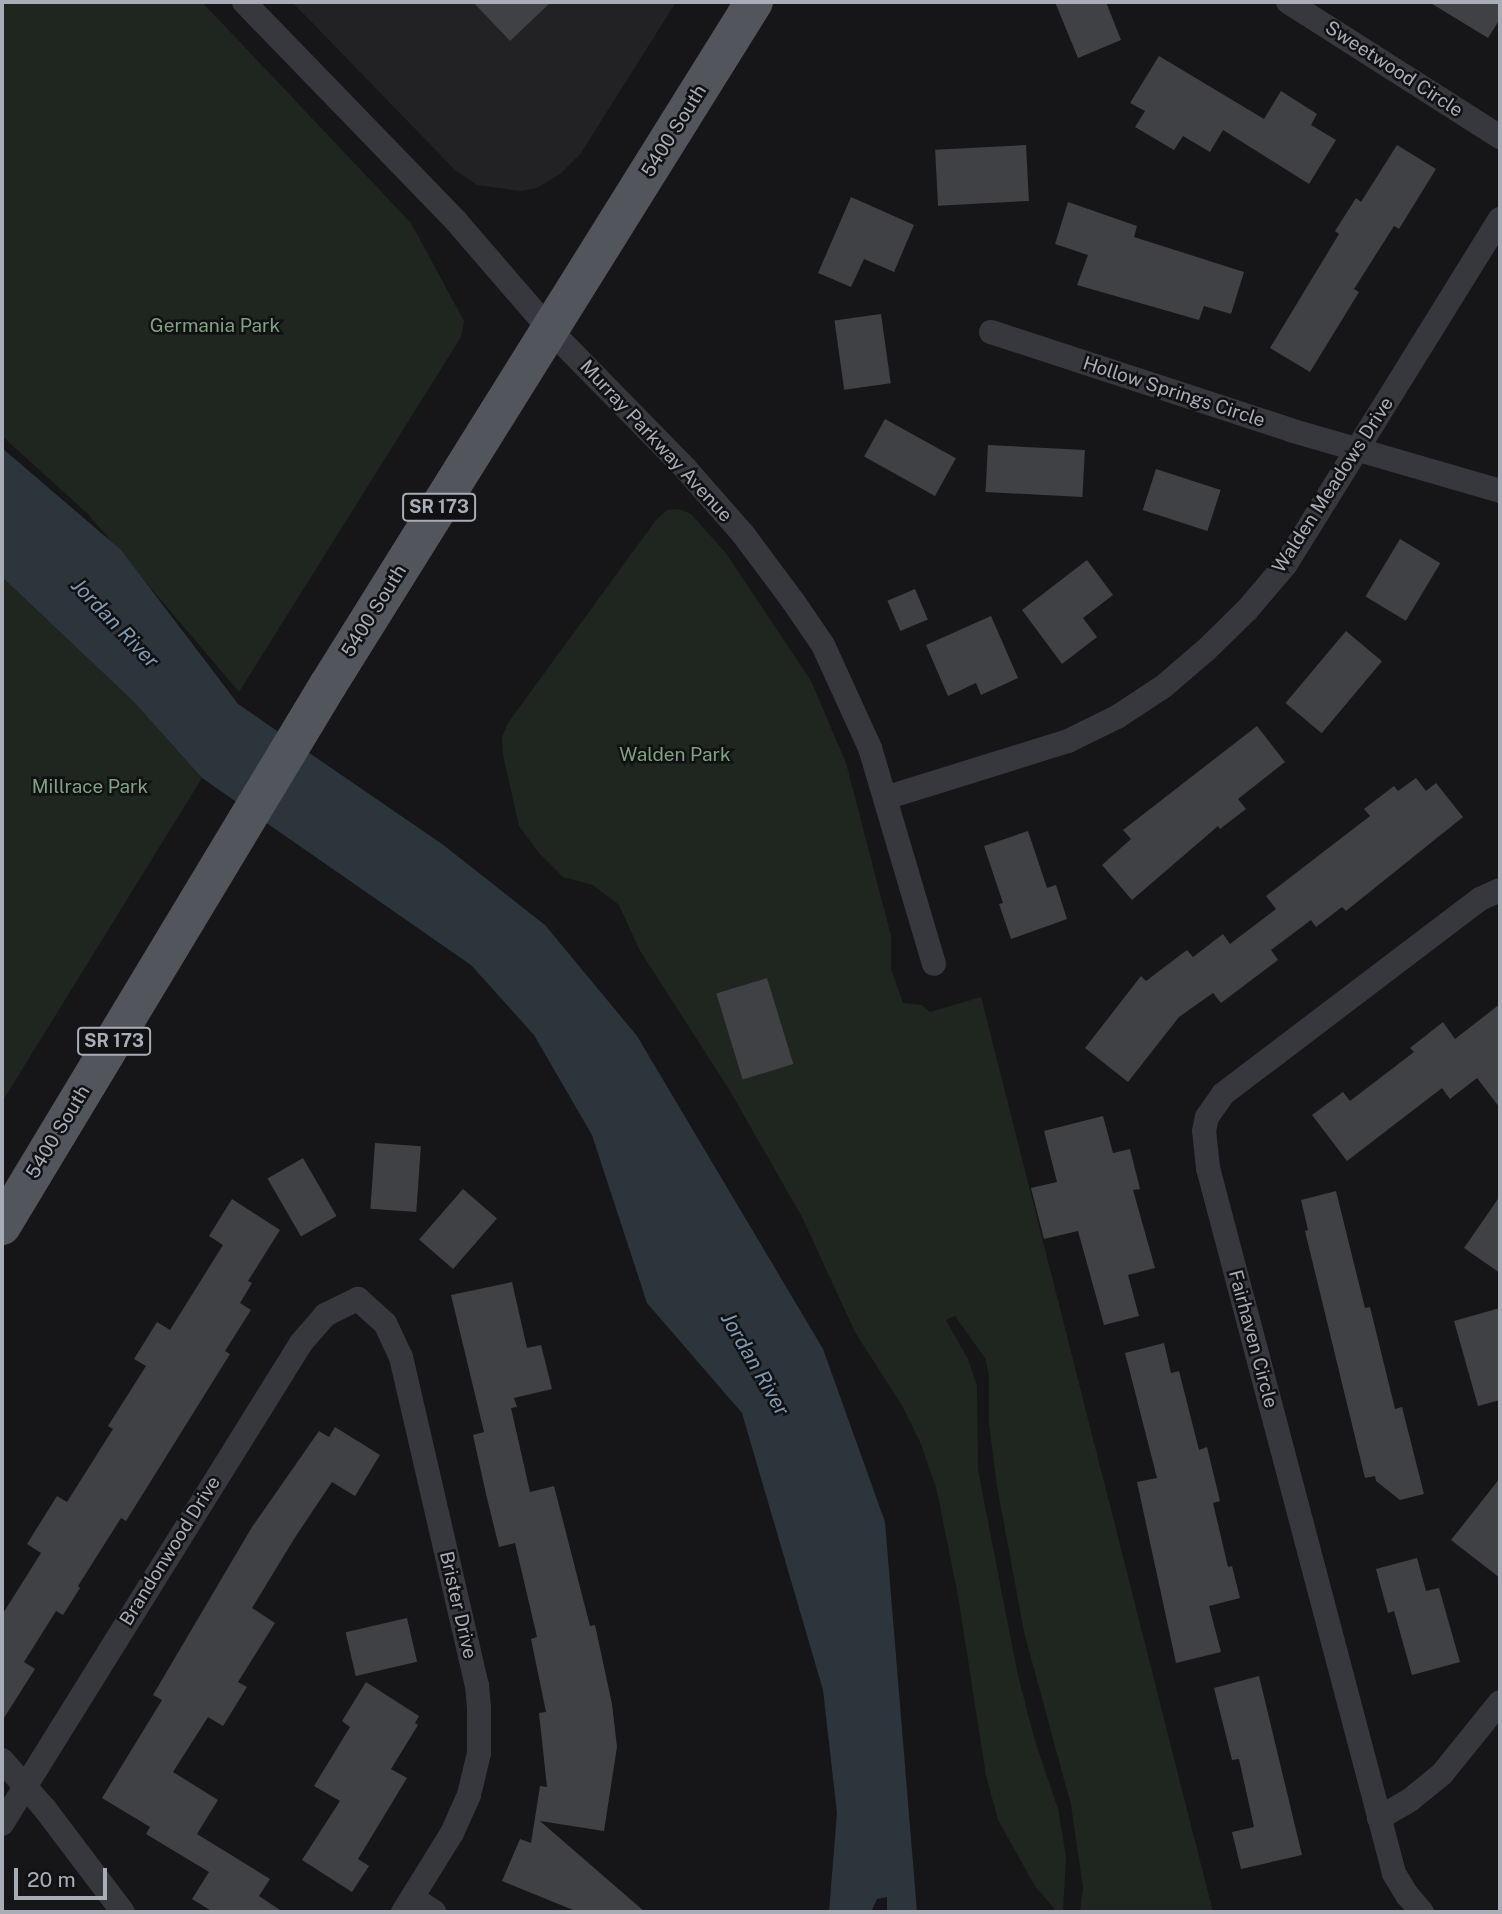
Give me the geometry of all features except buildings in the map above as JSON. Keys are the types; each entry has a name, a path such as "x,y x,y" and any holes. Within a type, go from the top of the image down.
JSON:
{"main road":[{"name":"5400 South","path":"2,1226 328,685 754,2"}],"street":[{"name":"Murray Parkway Avenue","path":"244,2 456,221 550,330 685,468 743,534 793,601 823,645 870,748 934,964"},
{"name":"Sweetwood Circle","path":"1288,2 1500,137"},
{"name":"Walden Meadows Drive","path":"885,798 1068,741 1117,717 1164,686 1247,610 1286,564 1500,219"},
{"name":"Hollow Springs Circle","path":"991,331 1290,430 1500,491"},
{"name":"Fairhaven Circle","path":"1422,1912 1407,1895 1394,1873 1208,1168 1204,1130 1208,1117 1223,1094 1480,900 1500,890"},
{"name":"Brandonwood Drive","path":"2,1824 300,1343 325,1315 359,1299"},
{"name":"Brister Drive","path":"359,1299 385,1323 401,1357 477,1685 479,1707 479,1754 469,1795 452,1833 408,1905"},
{"path":"1379,1818 1410,1800 1442,1774 1500,1702"},
{"path":"2,1760 26,1785 123,1912"},
{"path":"408,1905 434,1912"}],"shaded area":[{"path":"292,2 676,2 581,153 560,174 537,188 520,191 477,185 456,171"}],"green space":[{"name":"Germania Park","path":"2,2 202,2 411,223 464,321 461,337 239,692 88,514 2,436"},
{"name":"Walden Park","path":"679,509 691,514 725,552 811,681 846,763 891,936 891,969 903,1003 922,1005 930,1012 981,997 1213,1912 1080,1912 1083,1888 1071,1805 1024,1632 997,1486 989,1424 989,1375 985,1358 955,1316 946,1320 968,1359 977,1386 978,1470 1017,1671 1034,1738 1058,1809 1066,1856 1063,1912 1057,1912 1035,1886 998,1820 986,1775 958,1596 937,1491 921,1444 903,1407 855,1332 802,1217 730,1091 639,949 619,905 593,885 563,877 539,853 519,826 503,755 502,737 508,723 656,520 667,510"},
{"name":"Millrace Park","path":"2,577 134,702 202,778 2,1102"}],"water":[{"name":"Jordan River","path":"2,448 121,550 238,704 442,844 545,925 637,1036 823,1349 885,1522 917,1912 887,1912 887,1897 877,1899 871,1912 829,1912 837,1813 823,1690 742,1413 647,1303 592,1135 534,1035 471,965 202,778 134,702 2,577"}]}
